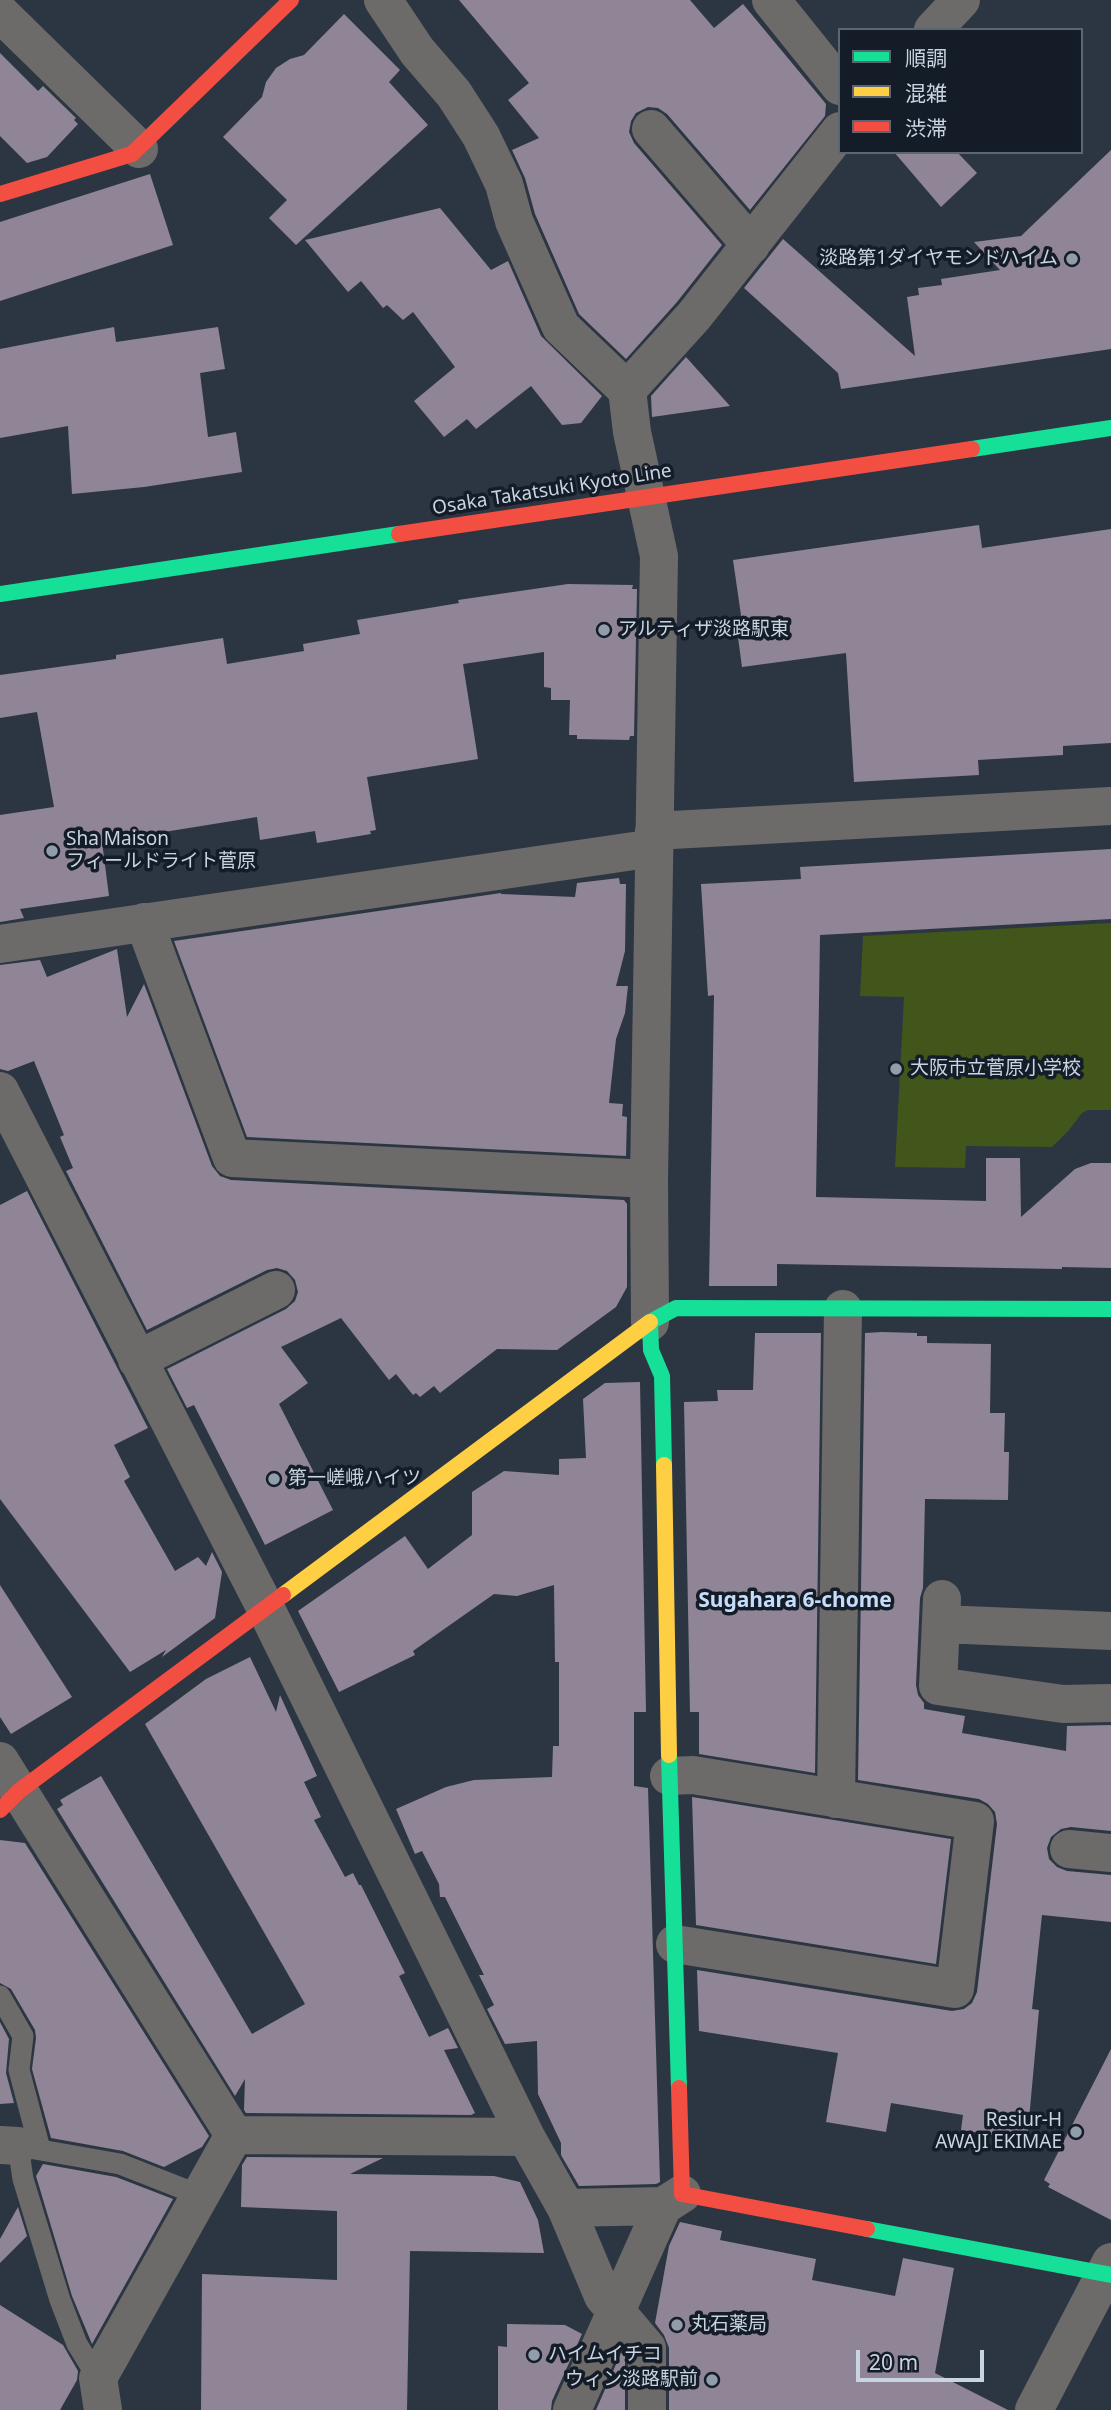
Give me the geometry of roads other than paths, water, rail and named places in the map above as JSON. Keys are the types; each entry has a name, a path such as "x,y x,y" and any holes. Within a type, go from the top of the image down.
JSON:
{"street":[{"path":"0,194 132,154 291,0"},
{"path":"383,0 417,51 454,94 481,136 504,184 514,221 561,327 627,390 632,432 659,556 649,1179 650,1322 651,1350 662,1376 674,1944 673,2200 615,2311 572,2410"},
{"path":"771,0 838,84"},
{"path":"935,28 961,0"},
{"path":"0,13 139,149"},
{"path":"650,129 751,245"},
{"path":"627,390 694,316 838,134"},
{"name":"Osaka Takatsuki Kyoto Line","path":"0,594 1111,428"},
{"path":"0,944 654,839 1111,806"},
{"path":"144,922 232,1158 649,1179"},
{"path":"0,1091 265,1607 526,2137 566,2208 603,2296 647,2348 647,2410"},
{"path":"137,1360 276,1290"},
{"path":"234,2136 6,1787 265,1607 650,1322 676,1308 1111,1309"},
{"path":"836,1799 843,1309"},
{"path":"1111,1631 941,1612 938,1686 1063,1704 1111,1703"},
{"path":"669,1776 693,1775 975,1821 955,1989 674,1944"},
{"path":"1069,1849 1111,1853"},
{"path":"234,2136 526,2137"},
{"path":"101,2394 199,2195 234,2136"},
{"path":"566,2208 673,2200 1109,2270 1034,2410"}],"lane":[{"path":"0,1996 23,2036 19,2070 23,2179 60,2300 101,2394"},
{"path":"20,2146 120,2164 199,2195"}],"place":[{"name":"淡路第1ダイヤモンドハイム","path":"1072,259"},
{"name":"アルティザ淡路駅東","path":"604,630"},
{"name":"Sha Maison フィールドライト菅原","path":"52,851"},
{"name":"大阪市立菅原小学校","path":"896,1069"},
{"name":"第一嵯峨ハイツ","path":"274,1479"},
{"name":"Resiur-H AWAJI EKIMAE","path":"1076,2132"},
{"name":"丸石薬局","path":"677,2325"},
{"name":"ハイムイチコ","path":"534,2355"},
{"name":"ウィン淡路駅前","path":"712,2380"}],"district":[{"name":"Sugahara 6-chome","path":"795,1601"}]}
